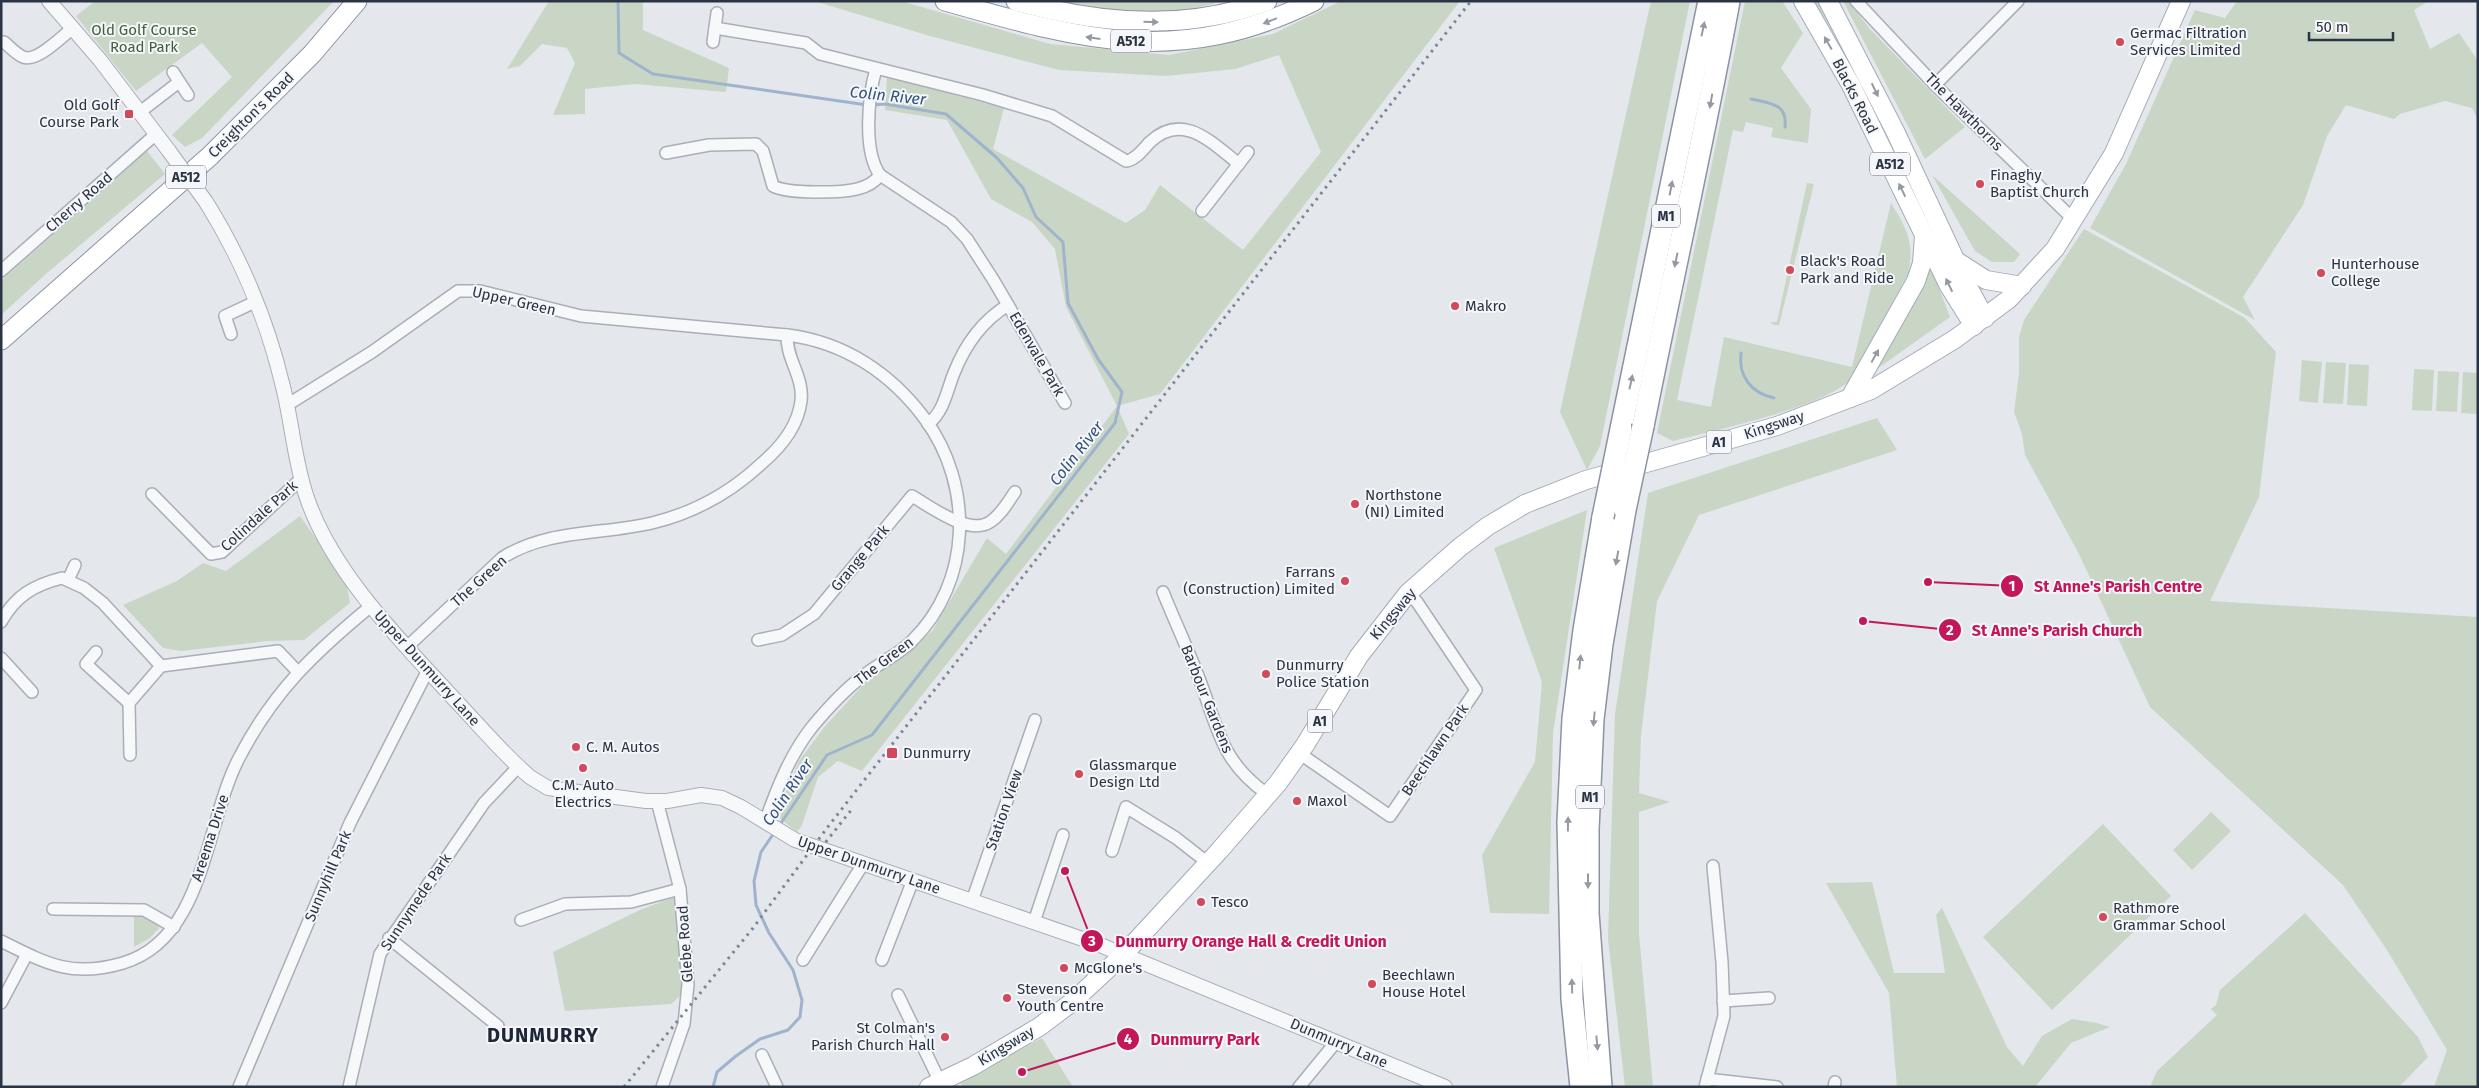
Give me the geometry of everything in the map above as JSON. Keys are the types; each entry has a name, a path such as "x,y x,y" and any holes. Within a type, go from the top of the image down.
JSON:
{"highway":[{"name":"Creighton's Road","path":"1,340 210,156 312,54 357,1"},
{"name":"A512","path":"945,1 1068,34 1146,42 1175,42 1232,33 1269,22 1314,1"},
{"name":"A512","path":"1016,1 1071,15 1109,20 1164,22 1228,14 1266,1"},
{"name":"M1","path":"1581,1087 1572,999 1568,822 1574,711 1584,630 1603,516 1709,1"},
{"name":"M1","path":"1601,1087 1588,913 1593,719 1602,644 1625,510 1677,255 1707,120 1729,1"}],"main road":[{"name":"Blacks Road","path":"1803,1 1850,85 1953,293 1979,322"},
{"name":"Blacks Road","path":"1828,1 1887,115 1955,260 1979,322"},
{"name":"A1","path":"1979,322 2022,286 2055,249 2074,220 2120,141 2154,59 2181,1"},
{"path":"1850,398 1916,281 1922,263 1924,234"},
{"path":"1955,260 1973,274 1986,280 2022,286"},
{"name":"Kingsway","path":"945,1083 1047,1021 1071,1003 1123,954 1208,863 1299,754 1359,656 1408,593 1460,547 1496,521 1525,504 1586,480 1777,426 1850,398 1890,380 1979,322"}],"street":[{"name":"Upper Dunmurry Lane","path":"49,1 140,112 206,202 228,238 255,302 282,380 302,478 310,507 348,575 371,606 518,767 548,788 657,801 701,795 713,796 741,807 787,836 1123,954"},
{"name":"The Hawthorns","path":"1856,1 1935,85 2074,220"},
{"path":"1935,85 2018,1"},
{"path":"713,42 718,12"},
{"path":"4,42 22,56 29,58 38,56 73,28"},
{"path":"715,28 806,43 820,54 983,95 1052,116 1126,162 1134,158 1163,132 1179,129 1205,138 1239,164"},
{"path":"666,153 709,145 756,144 763,150 769,177 774,186 785,190 856,189 870,185 880,175 870,152 870,89 876,69"},
{"path":"140,112 176,77 188,94"},
{"name":"Cherry Road","path":"1,271 156,134"},
{"path":"1202,211 1248,152"},
{"name":"Edenvale Park","path":"880,175 951,222 979,257 1065,403"},
{"name":"Upper Green","path":"288,405 372,352 458,291 480,291 581,316 745,332"},
{"path":"231,334 224,312 255,302"},
{"name":"Edenvale Park","path":"928,424 941,408 963,354 974,335 987,320 1008,304"},
{"name":"The Green","path":"745,332 787,335 822,342 850,353 872,366 909,399 928,424 950,464 958,494 960,522 958,547 951,577 935,614 910,643 862,676 812,728 789,763 767,823"},
{"name":"The Green","path":"408,647 502,558 515,550 528,544 566,535 651,523 674,516 713,499 753,472 779,446 799,410 802,389 788,353 787,335"},
{"name":"Colindale Park","path":"152,494 211,554 216,554 222,552 302,478"},
{"path":"960,522 975,527 991,522 1015,492"},
{"name":"Grange Park","path":"758,640 782,635 814,614 912,496 960,522"},
{"path":"68,580 75,564"},
{"path":"1,622 9,608 29,589 62,578 84,588 103,603 161,666"},
{"name":"Barbour Gardens","path":"1163,592 1200,682 1225,750 1238,769 1267,794"},
{"name":"Beechlawn Park","path":"1299,754 1390,816 1476,690 1417,602 1408,593"},
{"name":"Areema Drive","path":"1,941 27,954 67,969 102,969 146,954 174,927 183,913 192,892 227,782 257,725 297,671 330,639 371,606"},
{"path":"130,755 129,702 161,666 278,651 297,671"},
{"path":"96,652 86,664 129,702"},
{"path":"1,658 32,692"},
{"name":"Sunnyhill Park","path":"239,1087 350,823 428,670"},
{"name":"Station View","path":"972,901 1035,720"},
{"name":"Sunnymede Park","path":"349,1087 380,954 389,938 484,803 518,767"},
{"name":"Glebe Road","path":"657,801 680,889 686,950 688,1002 684,1024 662,1087"},
{"path":"1112,851 1126,807 1176,838 1208,863"},
{"path":"1034,922 1063,835"},
{"path":"803,960 863,864"},
{"path":"1713,866 1724,1016 1706,1083 1777,1087"},
{"path":"882,960 913,880"},
{"path":"521,920 565,904 631,902 680,889"},
{"path":"53,909 144,910 174,927"},
{"path":"389,938 498,1026"},
{"path":"1,1003 27,954"},
{"name":"Dunmurry Lane","path":"1123,954 1444,1087"},
{"path":"898,995 945,1083"},
{"path":"1723,1001 1769,998"},
{"path":"1299,1087 1336,1042"},
{"path":"762,1055 777,1087"}],"green space":[{"name":"Old Golf Course Road Park","path":"95,1 334,1 202,138 185,147 172,135 232,77 202,43 136,91 76,16"},
{"path":"549,1 643,1 643,30 729,68 726,92 635,84 585,89 585,114 553,115 575,63 567,48 542,44 520,66 507,69"},
{"path":"814,1 901,1 1050,44 1169,55 1273,34 1341,1 1460,1 1160,394 1117,406 1066,307 1055,249 1032,222 991,199 947,120 885,110 887,77 1004,108 993,149 1126,223 1145,210 1160,185 1243,250 1321,152 1279,55 1235,69 1166,76 1059,70 930,36"},
{"path":"1060,1 1226,1 1183,11 1104,11"},
{"path":"1651,1 1690,1 1600,446 1587,470 1560,412"},
{"path":"1745,1 1782,1 1803,33 1781,68 1811,109 1808,143 1771,137 1773,128 1746,122 1743,132 1733,130 1677,400 1711,407 1724,337 1852,367 1891,203 1908,237 1911,253 1910,263 1908,274 1851,379 1838,389 1794,408 1673,441 1657,433"},
{"path":"1814,1 1819,1 1844,44 1857,84 1842,46"},
{"path":"1843,1 1848,1 1869,28 1965,127 1925,159"},
{"path":"2237,1 2429,1 2414,10 2430,49 2459,33 2478,61 2478,120 2472,108 2445,101 2400,114 2394,119 2346,105 2327,136 2303,205 2243,297 2255,320 2090,228 2126,164 2195,10 2225,18"},
{"path":"147,151 165,174 47,273 1,315 1,281"},
{"path":"1932,175 2020,254 2014,262 1992,262 1975,251"},
{"path":"1807,183 1814,184 1779,325 1774,325 1770,322 1777,322"},
{"path":"2084,229 2245,318 2276,352 2259,497 2210,601 2478,617 2478,1087 2434,1087 2447,1050 2387,950 2343,885 2150,707 2079,554 2025,455 2022,434 2014,412 2019,373 2019,337 2024,320"},
{"path":"1930,265 1950,317 1877,369 1874,368"},
{"path":"2302,360 2322,362 2318,403 2299,401"},
{"path":"2326,362 2346,363 2343,404 2323,403"},
{"path":"2349,364 2369,365 2367,406 2347,405"},
{"path":"2414,369 2434,370 2432,411 2412,410"},
{"path":"2438,371 2459,372 2457,412 2436,411"},
{"path":"2463,372 2478,373 2478,414 2461,413"},
{"path":"1117,406 1129,434 862,771 838,761 818,777 802,825 797,832 776,815 799,761 826,725 866,682 913,649 932,631 987,538 1006,554"},
{"path":"1877,418 1897,450 1699,515 1657,601 1641,735 1639,793 1670,802 1639,812 1639,934 1653,1087 1625,1087 1608,939 1615,714 1648,493"},
{"path":"1587,510 1553,733 1549,914 1490,913 1482,855 1535,762 1542,682 1494,548"},
{"path":"300,516 346,581 350,603 304,640 268,641 181,651 163,648 123,605 177,581 203,563 226,571"},
{"path":"2211,812 2231,831 2192,870 2173,850"},
{"path":"2103,824 2171,896 2052,1010 1983,937"},
{"path":"1872,882 1894,973 1945,973 1936,915 1942,908 2007,1047 2023,1066 2042,1036 2072,1019 2110,1027 2071,1043 2035,1087 1897,1087 1889,993 1826,883"},
{"path":"675,897 682,981 681,995 671,1004 565,1011 553,952 642,909"},
{"path":"2305,913 2418,1037 2428,1057 2399,1087 2150,1087 2157,1071 2217,1015 2211,1009 2216,1005 2220,990"},
{"path":"134,915 141,915 158,924 159,928 150,938 134,947"},
{"path":"1042,1038 1073,1087 963,1087 960,1082"}],"waterway":[{"name":"Colin River","path":"618,1 619,53 653,74 867,105"},
{"path":"1751,99 1770,103 1780,109 1785,119 1785,127"},
{"name":"Colin River","path":"779,826 827,755 872,735 1115,423 1122,392 1098,359 1068,303 1063,242 1036,217 1023,188 997,158 946,114 885,104 873,105"},
{"path":"1741,353 1742,369 1748,382 1759,392 1774,398"},
{"name":"Colin River","path":"713,1087 717,1072 736,1056 760,1039 788,1030 800,1017 802,1000 793,970 769,933 756,905 754,881 761,852 774,833"}],"railway":[{"path":"624,1087 753,928 827,828 1471,1"},
{"path":"821,848 852,809"}],"place":[{"name":"Germac Filtration Services Limited","path":"2120,42"},
{"name":"Old Golf Course Park","path":"129,114"},
{"name":"Finaghy Baptist Church","path":"1980,184"},
{"name":"Black's Road Park and Ride","path":"1790,270"},
{"name":"Hunterhouse College","path":"2321,273"},
{"name":"Makro","path":"1455,306"},
{"name":"Northstone (NI) Limited","path":"1355,504"},
{"name":"Farrans (Construction) Limited","path":"1345,581"},
{"name":"St Anne's Parish Centre","path":"1928,582"},
{"name":"St Anne's Parish Church","path":"1863,621"},
{"name":"Dunmurry Police Station","path":"1266,674"},
{"name":"C. M. Autos","path":"576,747"},
{"name":"Dunmurry","path":"892,753"},
{"name":"C.M. Auto Electrics","path":"583,768"},
{"name":"Glassmarque Design Ltd","path":"1079,774"},
{"name":"Maxol","path":"1297,801"},
{"name":"Dunmurry Orange Hall & Credit Union","path":"1065,871"},
{"name":"Tesco","path":"1201,902"},
{"name":"Rathmore Grammar School","path":"2103,917"},
{"name":"McGlone's","path":"1064,968"},
{"name":"Beechlawn House Hotel","path":"1372,984"},
{"name":"Stevenson Youth Centre","path":"1007,998"},
{"name":"St Colman's Parish Church Hall","path":"945,1037"},
{"name":"Dunmurry Park","path":"1022,1072"}],"district":[{"name":"DUNMURRY","path":"543,1035"}]}
